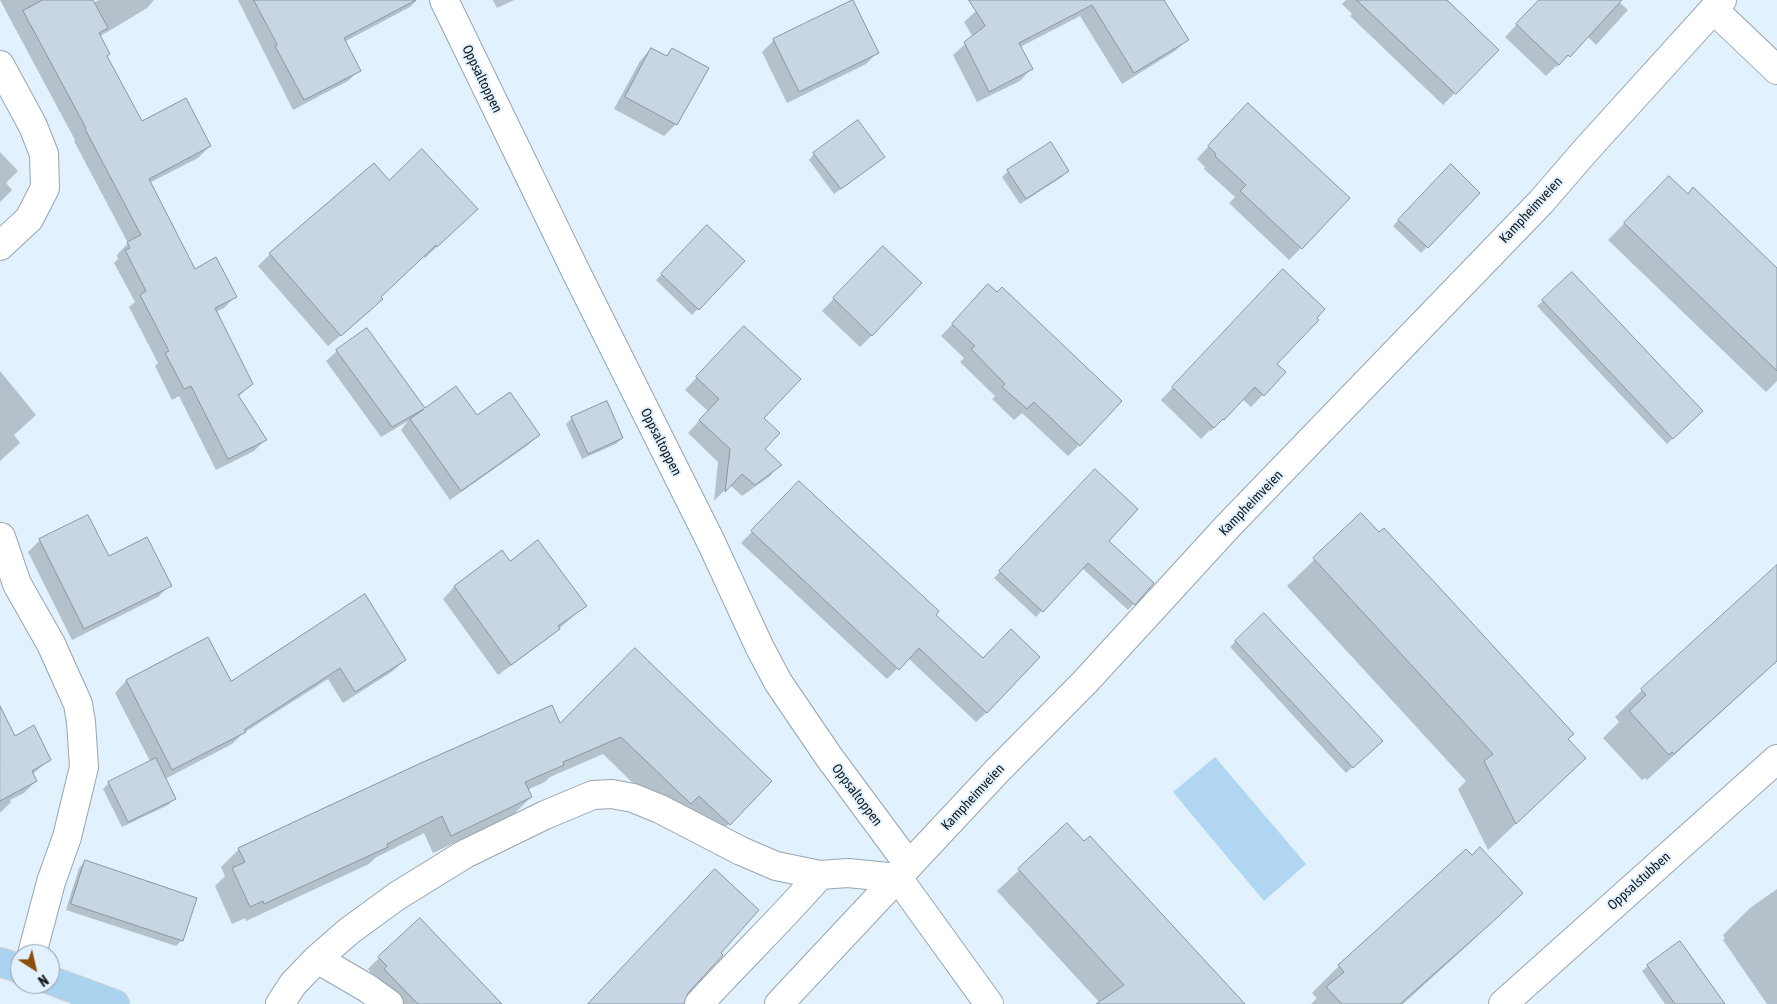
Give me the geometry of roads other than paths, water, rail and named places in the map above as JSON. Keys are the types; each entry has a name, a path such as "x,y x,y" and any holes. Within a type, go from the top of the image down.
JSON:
{"main road":[{"path":"60,984 115,1004"}],"street":[{"name":"Oppsaltoppen","path":"444,0 778,682 824,749 989,1004"},
{"name":"Kampheimveien","path":"779,1004 998,770 1085,682 1229,525 1541,202 1718,5"},
{"path":"1718,5 1777,70"},
{"path":"0,65 33,126 44,154 45,188 29,219 0,246"},
{"path":"0,537 17,584 51,644 78,704 81,722 84,767 35,944"},
{"name":"Oppsalstubben","path":"1503,1004 1777,759"},
{"path":"280,1004 293,984 317,959 349,931 397,896 465,854 546,815 593,795 612,794 633,798 660,809 741,851 776,866 820,875 904,872"},
{"path":"699,1004 790,910 820,875"},
{"path":"317,959 367,988 388,1004"}]}
